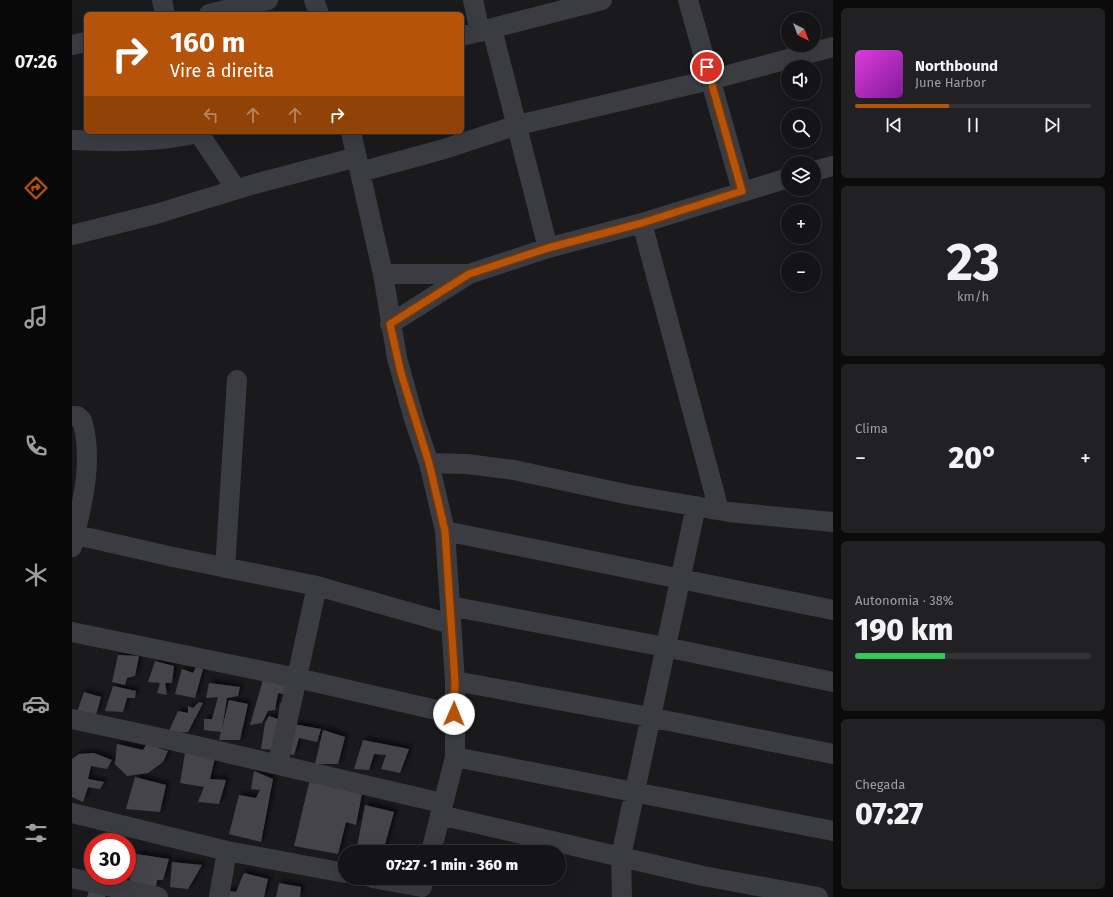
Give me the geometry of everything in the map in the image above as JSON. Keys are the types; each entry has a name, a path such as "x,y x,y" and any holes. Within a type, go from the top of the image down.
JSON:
{"street":[{"path":"162,0 164,12"},
{"path":"217,12 268,0"},
{"path":"314,0 317,12"},
{"path":"473,0 478,32 518,125 548,248"},
{"path":"478,32 602,0"},
{"path":"688,0 742,191"},
{"path":"72,45 84,42"},
{"path":"72,235 156,214 236,189 444,149 518,125 710,80 833,47"},
{"path":"72,140 93,142 158,139 193,134"},
{"path":"200,134 236,189"},
{"path":"351,134 383,274 390,324 401,373 429,463 445,531 455,682 455,757 433,845"},
{"path":"821,169 833,166"},
{"path":"390,324 469,274 548,248 642,223 781,180"},
{"path":"642,223 719,510"},
{"path":"383,274 469,274"},
{"path":"225,568 237,380"},
{"path":"72,416 77,416 82,420 87,463 84,494 73,539 317,586 451,615 665,647 833,682"},
{"path":"429,463 467,464 514,470 625,494 719,510 833,522"},
{"path":"622,897 621,856 696,506"},
{"path":"445,531 833,610"},
{"path":"278,764 317,586"},
{"path":"72,632 297,678 454,714"},
{"path":"455,682 650,717 833,754"},
{"path":"72,719 278,764 441,809 703,876 818,897"},
{"path":"455,757 833,831"},
{"path":"72,813 228,850 338,872"},
{"path":"218,897 228,850"},
{"path":"72,878 158,897"},
{"path":"407,885 422,888"}],"building":[{"path":"118,655 139,656 135,676 127,678 125,685 112,682"},
{"path":"155,661 174,666 172,683 165,683 167,695 157,693 160,683 148,682"},
{"path":"196,667 203,669 195,698 175,694 182,669 193,673"},
{"path":"264,676 287,682 283,694 278,693 275,710 268,711 262,723 250,725"},
{"path":"209,683 240,687 238,696 227,698 222,729 229,700 248,704 240,740 219,740 221,732 204,730 204,719 212,719 218,697 206,698"},
{"path":"113,686 136,691 135,698 127,698 123,712 105,711"},
{"path":"84,692 101,697 96,715 77,712"},
{"path":"199,702 203,703 188,732 168,733 178,711 188,713 188,706 193,708"},
{"path":"280,703 288,706 278,750 261,749 265,723 269,716 278,719"},
{"path":"293,724 321,729 317,742 299,738 294,755 284,753"},
{"path":"323,730 345,737 338,764 315,764"},
{"path":"150,739 157,741 158,748 168,751 163,762 148,773 127,776 115,764 117,744 143,750"},
{"path":"363,740 409,749 400,773 381,769 386,755 374,754 369,770 354,769"},
{"path":"94,753 112,760 107,769 91,766 88,779 104,782 100,789 88,787 83,802 72,797 72,759 79,754"},
{"path":"185,753 215,758 210,779 226,780 219,804 198,802 204,787 180,783"},
{"path":"254,771 273,779 261,842 229,834 239,795 256,798 260,790 251,789"},
{"path":"135,777 166,785 160,812 126,809"},
{"path":"310,779 363,788 356,825 346,822 340,845 338,845 338,854 294,846"},
{"path":"365,805 394,812 385,845 357,845"},
{"path":"136,854 169,859 163,880 157,880 156,887 136,884"},
{"path":"172,862 202,865 188,889 170,887"},
{"path":"244,873 268,879 264,897 223,897 225,890 236,892"},
{"path":"279,883 301,887 300,897 276,897"},
{"path":"90,888 107,892 105,897 87,897"}],"route":[{"path":"454,714 455,682 445,531 429,463 414,419 401,373 390,324 469,274 548,248 642,223 742,191 707,67"}]}
